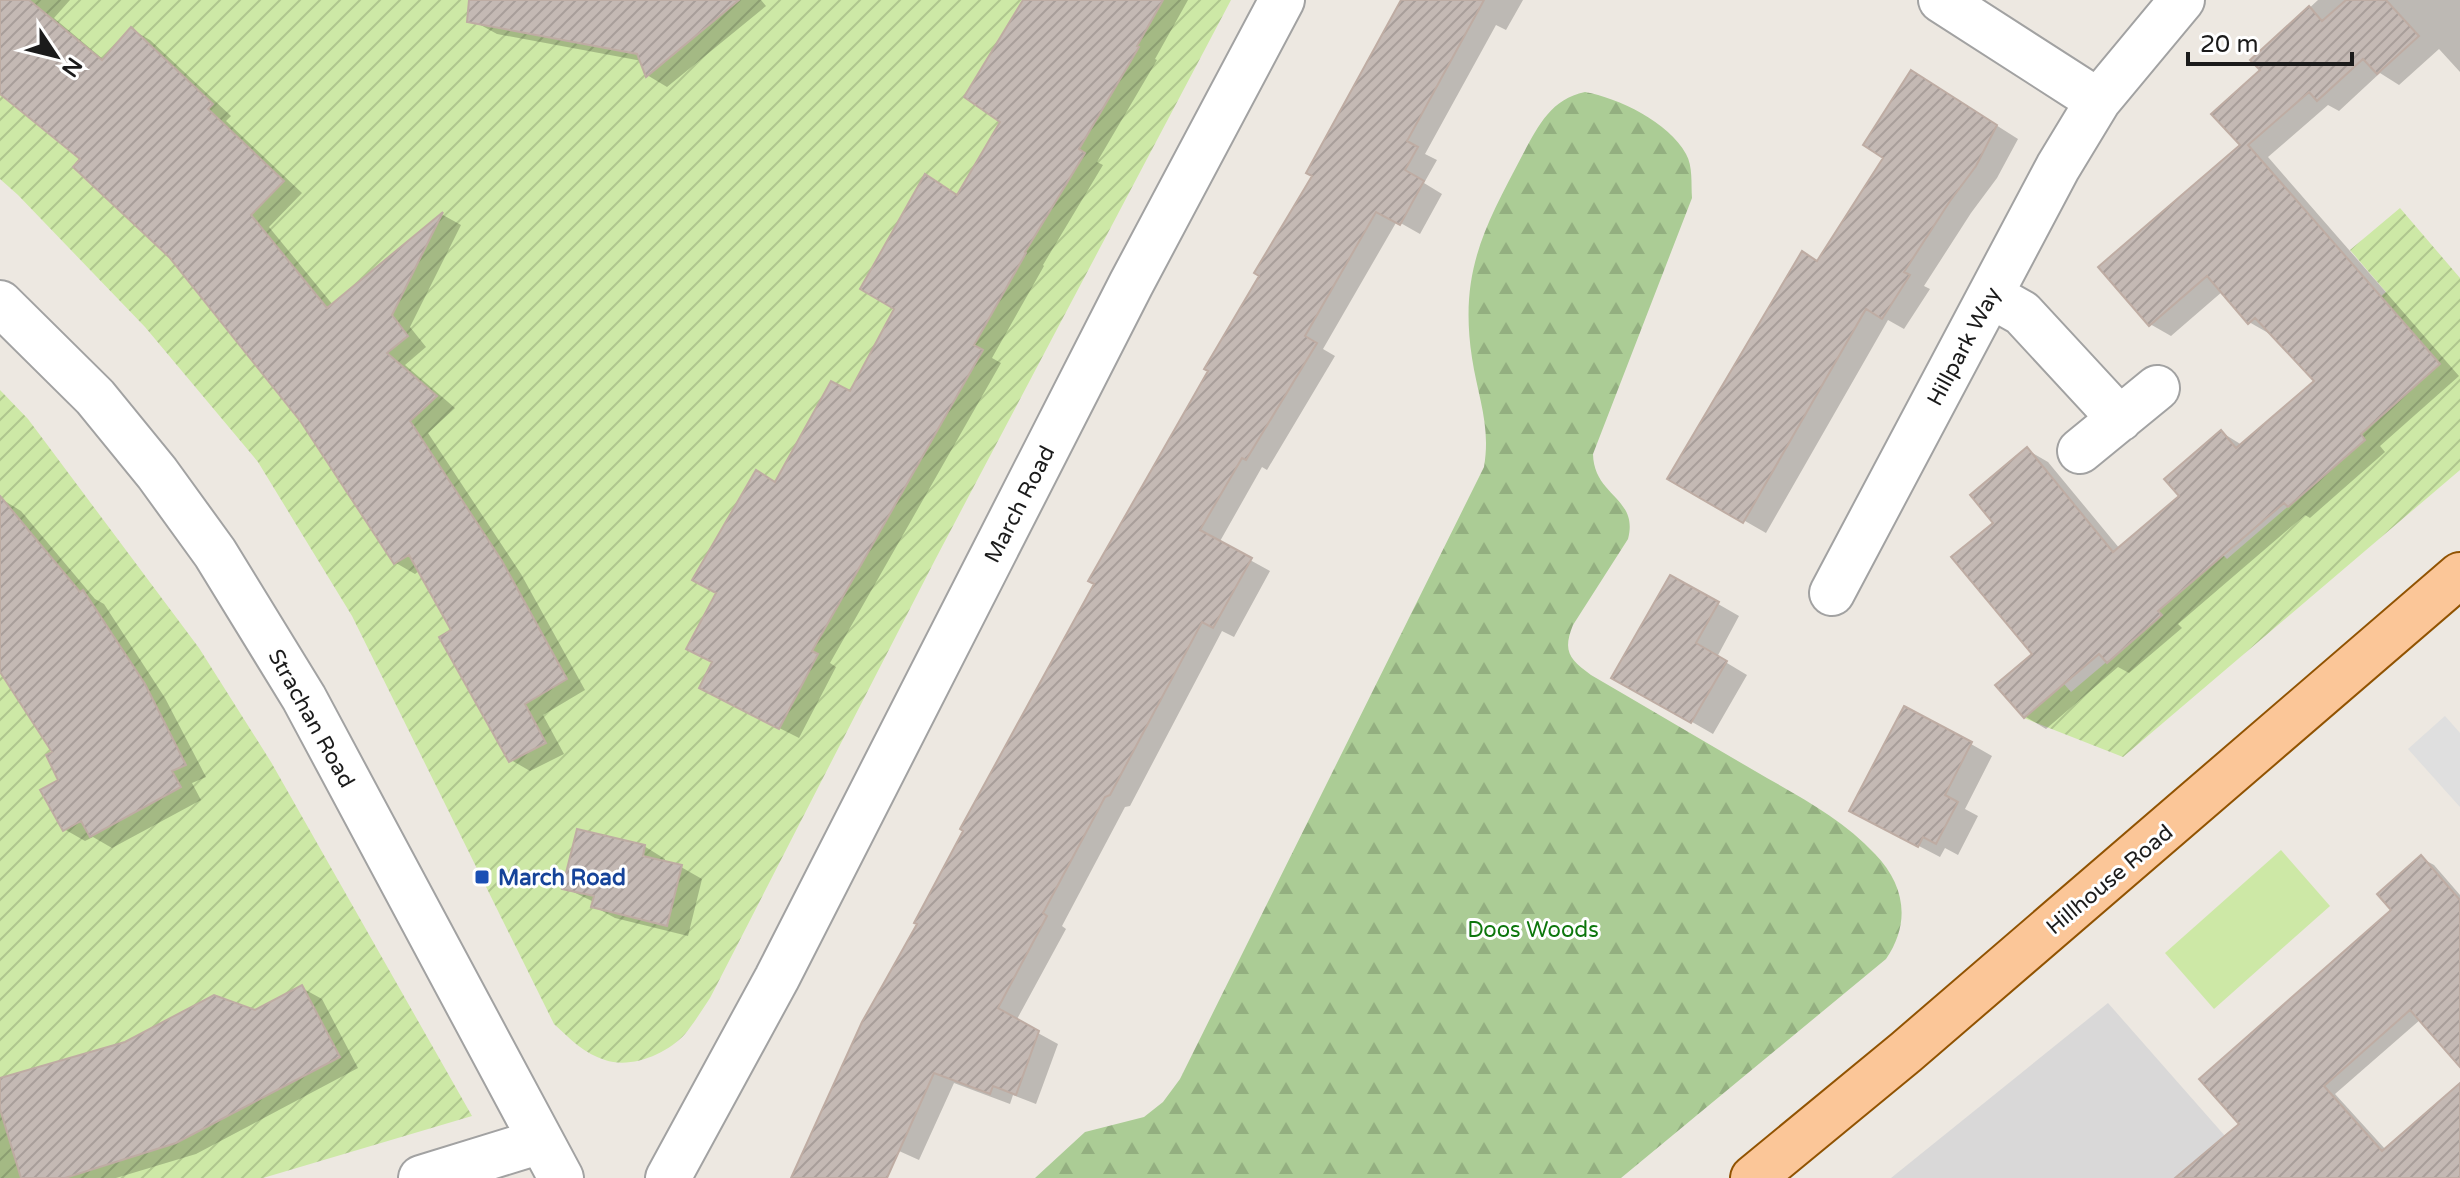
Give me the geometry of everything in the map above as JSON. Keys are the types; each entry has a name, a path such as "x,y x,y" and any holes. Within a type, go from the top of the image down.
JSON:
{"main road":[{"name":"Hillhouse Road","path":"1753,1178 1918,1042 2460,575"}],"street":[{"name":"March Road","path":"668,1178 777,978 1131,284 1282,0"},
{"path":"1941,0 2098,101"},
{"name":"Hillpark Way","path":"1832,593 2058,167 2098,101 2182,0"},
{"path":"1990,295 2022,313 2120,419"},
{"name":"Strachan Road","path":"0,303 95,397 157,473 215,553 304,698 551,1160"},
{"path":"2080,451 2157,388"},
{"path":"421,1178 551,1160"}],"shaded area":[{"path":"2445,716 2460,733 2460,807 2408,749"},
{"path":"2108,1003 2262,1178 1891,1178"}],"green space":[{"path":"0,0 1231,0 935,560 710,998 685,1034 669,1048 637,1061 615,1062 584,1050 554,1024 352,616 258,462 145,327 0,179"},
{"name":"Doos Woods","path":"1585,92 1642,113 1668,132 1688,159 1692,198 1593,454 1600,480 1622,505 1630,525 1628,539 1573,625 1568,642 1570,654 1591,675 1802,798 1862,841 1885,866 1898,891 1901,918 1894,945 1886,959 1621,1178 1035,1178 1085,1132 1144,1117 1163,1102 1180,1079 1484,467 1485,425 1469,328 1469,300 1478,252 1497,205 1540,124 1554,107"},
{"path":"2400,208 2460,278 2460,470 2123,757 2024,718 2064,684 2071,692 2162,615 2158,611 2223,555 2227,559 2365,440 2361,434 2439,364 2389,306 2378,299 2386,292 2350,250"},
{"path":"0,390 28,419 199,648 271,762 472,1116 263,1178 0,1178"},
{"path":"2281,850 2330,906 2214,1009 2165,953"}],"building":[{"path":"0,0 29,0 102,60 131,27 213,104 208,109 284,181 251,215 327,308 443,212 392,315 408,336 387,353 437,396 410,421 502,561 567,679 525,704 546,743 509,762 439,637 451,630 409,555 394,564 301,422 169,257 73,167 80,159 0,94"},
{"path":"469,0 739,0 646,77 637,54 467,22"},
{"path":"1023,0 1163,0 1079,149 1085,153 974,345 983,350 812,651 818,654 779,729 699,688 712,662 686,649 716,593 692,580 756,470 775,482 831,381 850,391 894,309 860,289 925,174 957,195 1000,122 964,97"},
{"path":"1401,0 1484,0 1407,141 1418,147 1405,170 1424,181 1400,225 1376,212 1305,336 1317,343 1246,460 1242,458 1200,530 1252,558 1213,628 1202,622 1043,913 1047,916 998,1008 1039,1031 1016,1095 993,1086 990,1094 934,1073 887,1178 791,1178 862,1022 917,924 914,923 963,831 960,829 1094,584 1088,581 1208,371 1204,369 1259,276 1254,273 1312,176 1306,173"},
{"path":"2346,0 2386,0 2419,36 2377,74 2363,59 2317,101 2309,92 2248,145 2440,364 2361,434 2365,440 2288,507 2284,503 2158,611 2162,615 2107,663 2099,654 2024,718 1995,685 2032,654 1951,557 1993,523 1970,495 2027,447 2113,552 2179,496 2164,479 2221,430 2236,448 2314,381 2255,318 2248,324 2207,276 2149,326 2098,267 2240,145 2211,114 2260,70 2250,60 2309,6 2322,21"},
{"path":"1911,70 1997,125 1976,166 1904,272 1910,275 1882,319 1866,309 1743,523 1667,479 1802,251 1817,261 1883,158 1863,145"},
{"path":"0,496 80,592 83,590 145,684 186,765 172,771 181,787 90,837 81,821 63,831 40,790 58,780 46,755 52,752 0,672"},
{"path":"1670,575 1719,602 1696,643 1727,661 1691,723 1611,678"},
{"path":"1904,706 1972,742 1945,795 1958,802 1936,844 1923,837 1918,847 1849,811"},
{"path":"577,829 645,845 643,856 682,865 667,926 591,907 594,896 562,889"},
{"path":"2421,855 2460,900 2460,1067 2410,1010 2324,1086 2382,1151 2460,1083 2460,1178 2175,1178 2239,1124 2199,1079 2391,910 2377,894"},
{"path":"302,985 340,1057 176,1143 65,1178 21,1178 0,1109 0,1078 125,1042 214,995 255,1010"}],"place":[{"name":"March Road","path":"482,877"}]}
